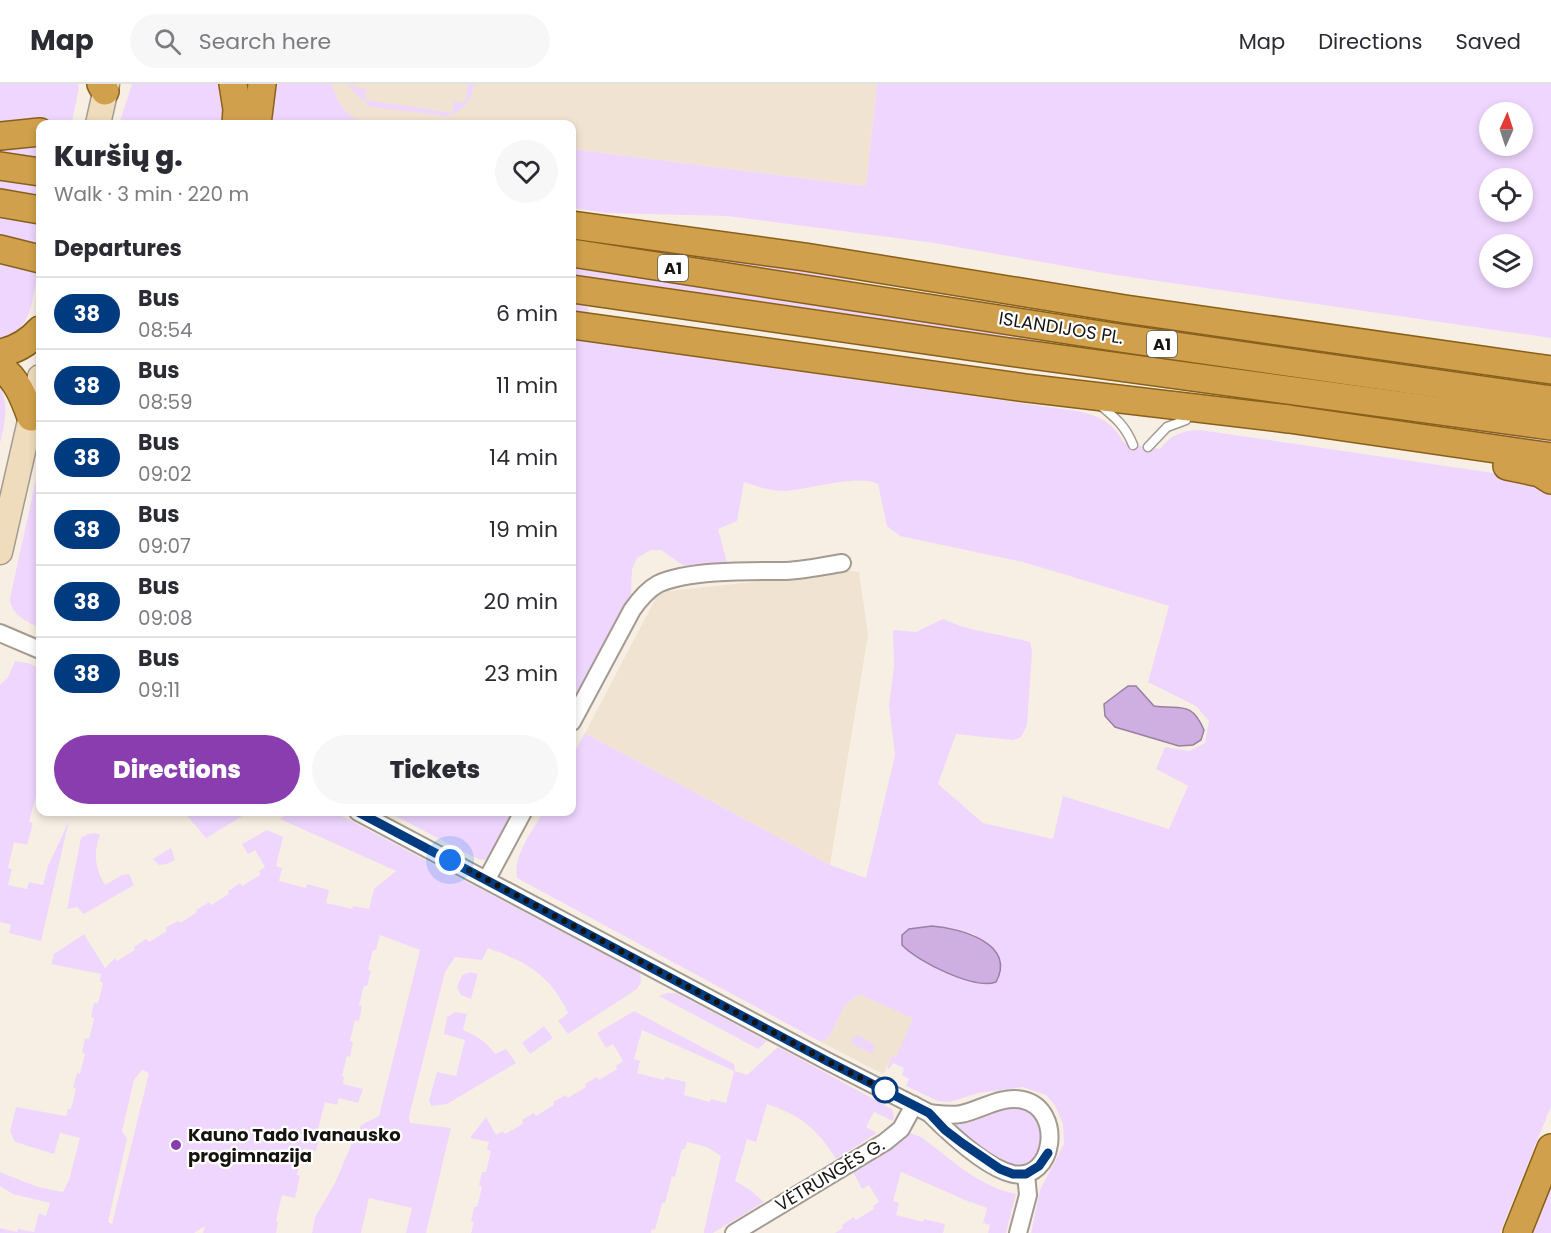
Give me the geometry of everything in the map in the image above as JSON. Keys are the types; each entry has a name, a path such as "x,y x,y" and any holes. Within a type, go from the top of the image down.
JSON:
{"highway":[{"path":"233,84 236,120"},
{"path":"257,120 261,85"},
{"path":"0,136 36,132"},
{"path":"0,166 36,171"},
{"path":"0,203 36,209"},
{"path":"576,226 805,257 1125,309 1551,370"},
{"path":"0,249 36,258"},
{"name":"ISLANDIJOS PL.","path":"576,255 774,283 1120,338 1551,400"},
{"path":"805,257 929,261 1107,290 1551,354"},
{"path":"774,283 1125,309"},
{"name":"ISLANDIJOS PL.","path":"576,290 1009,352 1551,426"},
{"path":"576,326 1026,388 1289,419 1551,457"},
{"path":"0,353 14,350 36,334"},
{"path":"1009,352 1289,419"},
{"path":"0,366 9,373 36,413"},
{"path":"1026,388 1135,369"},
{"path":"1026,388 1101,406 1186,420 1519,468 1540,473 1551,480"},
{"path":"1517,1233 1551,1148"}],"main road":[{"path":"0,552 36,413"}],"street":[{"path":"576,715 632,610 642,596 657,585 679,577 763,570 783,572 842,563"},
{"path":"0,633 36,648"},
{"path":"366,816 827,1061 922,1109 946,1115 961,1114 1010,1100 1023,1100 1034,1105 1043,1113 1051,1137 1048,1153 1039,1166 1026,1174 1013,1174 980,1157 922,1109"},
{"path":"487,879 521,816"},
{"name":"VĖTRUNGĖS G.","path":"734,1233 885,1142 922,1109"},
{"path":"1018,1233 1028,1195 1026,1174"}],"lane":[{"path":"1101,406 1119,420 1128,431 1133,445"},
{"path":"1148,447 1167,427 1186,420"}],"shaded area":[{"path":"0,84 78,84 72,120 36,120 36,122 0,124"},
{"path":"132,84 226,84 229,120 120,120"},
{"path":"271,84 332,84 342,107 352,117 359,120 266,120"},
{"path":"332,84 877,84 866,186 576,150 576,120 357,120 348,115 336,99"},
{"path":"349,84 366,89 365,100 452,113 454,101 465,103 468,84 474,84 466,104 459,111 448,116 371,107 352,90"},
{"path":"877,84 1551,84 1551,338 1116,275 934,243 727,216 606,213 576,209 576,150 866,186"},
{"path":"36,141 36,158 0,152 0,145"},
{"path":"0,178 36,183 36,196 0,191"},
{"path":"0,216 36,222 36,247 0,239"},
{"path":"576,233 855,278 850,281 576,241"},
{"path":"0,259 18,264 19,268 36,272 36,282 29,314 25,321 0,344"},
{"path":"576,267 1551,409 1551,416 576,275"},
{"path":"576,302 582,303 588,308 589,313 585,317 576,316"},
{"path":"1120,321 1551,380 1551,387 1123,324"},
{"path":"576,340 1077,411 1105,421 1124,443 1160,449 1178,434 1200,430 1507,475 1528,479 1551,493 1551,1106 1500,1233 1031,1233 1040,1190 1064,1144 1063,1124 1055,1105 1046,1095 1023,1087 978,1093 950,1102 938,1101 906,1086 909,1079 902,1075 904,1068 893,1063 889,1069 887,1068 893,1055 896,1057 913,1019 859,994 845,1005 829,1037 821,1042 517,878 521,852 541,816 576,816 576,750 585,733 830,865 866,878 895,755 889,706 894,666 893,630 916,632 943,619 975,630 1030,642 1032,651 1027,725 1021,737 1013,740 956,734 938,784 983,823 1053,839 1063,796 1169,829 1188,786 1156,769 1165,747 1189,751 1205,743 1209,721 1196,706 1148,682 1169,606 1023,562 900,536 887,526 878,484 869,481 847,481 786,491 744,482 737,521 718,529 728,566 694,569 681,564 661,550 651,550 637,558 632,569 631,596 576,699","holes":["932,926 974,934 990,984 969,981 947,973 907,950 909,929"]},
{"path":"0,386 5,407 5,421 0,443"},
{"path":"1286,402 1551,440 1551,447 1282,405"},
{"path":"36,480 36,626 16,613 10,598"},
{"path":"835,569 859,572 868,635 830,865 585,733 659,592 762,581"},
{"path":"15,661 36,667 36,796 29,822 33,823 27,845 14,842 8,868 12,869 8,885 27,889 29,882 43,885 48,866 69,821 41,941 9,933 11,925 0,922 0,685 8,677"},
{"path":"1128,686 1136,686 1154,706 1190,710 1204,730 1201,740 1193,745 1179,746 1115,727 1105,716 1104,704"},
{"path":"187,816 242,816 206,838"},
{"path":"284,816 342,816 640,973 641,982 637,989 568,1034 558,1021 568,1013 561,1000 545,979 526,965 488,948 482,960 455,957 445,972 409,1117 410,1123 451,1128 426,1233 406,1233 412,1208 369,1198 361,1233 312,1233 315,1217 335,1183 361,1125 379,1116 420,950 380,935 376,950 373,950 368,970 371,971 359,1005 362,1006 359,1021 355,1020 350,1041 353,1042 350,1057 347,1056 342,1076 344,1077 343,1084 363,1089 358,1103 339,1098 337,1105 325,1102 318,1129 321,1130 316,1151 304,1148 297,1175 300,1176 295,1198 282,1195 276,1221 278,1222 276,1233 203,1233 205,1226 194,1233 0,1233 0,1228 17,1232 18,1229 34,1232 39,1213 46,1216 50,1203 13,1194 0,1186 0,1172 38,1187 63,1192 69,1180 80,1138 60,1133 54,1154 15,1142 10,1131 16,1107 66,1116 68,1109 71,1109 76,1089 73,1087 77,1073 80,1074 85,1054 82,1052 85,1038 89,1039 94,1018 91,1017 94,1003 98,1003 103,983 100,981 101,974 51,964 54,954 84,934 105,968 115,958 117,961 135,950 134,947 146,939 149,942 167,931 165,928 178,921 180,923 209,902 211,905 229,894 228,891 240,883 242,886 260,875 259,871 265,867 255,850 248,854 242,844 267,830 283,837 276,866 282,868 279,881 306,888 307,884 329,890 326,903 352,909 353,906 369,909 374,889 396,871 280,819","holes":["142,1070 149,1073 112,1224 108,1222 127,1139 122,1131 134,1080"]},
{"path":"396,816 513,816 490,858 478,859"},
{"path":"95,833 100,835 96,848 96,861 105,885 122,875 129,874 134,885 84,914 77,907 67,909 81,838"},
{"path":"171,848 175,860 159,865 153,859"},
{"path":"932,926 970,934 992,948 999,957 1000,968 996,982 975,982 947,973 920,959 902,945 902,935 909,929"},
{"path":"471,972 478,974 471,999 461,995 457,987 462,975"},
{"path":"676,993 767,1041 758,1049 659,996"},
{"path":"859,994 913,1019 900,1052 896,1057 893,1056 883,1074 821,1042 829,1037 845,1005"},
{"path":"634,1011 734,1064 735,1071 747,1075 778,1047 892,1109 893,1121 874,1112 866,1127 877,1133 836,1159 822,1139 807,1124 767,1104 756,1142 747,1139 735,1181 764,1202 713,1233 704,1233 704,1231 721,1156 707,1147 687,1142 685,1149 682,1149 675,1177 672,1176 665,1203 662,1203 655,1230 652,1229 651,1233 471,1233 474,1207 477,1207 482,1187 479,1185 482,1172 486,1172 491,1151 487,1150 489,1142 470,1138 486,1117 496,1135 503,1131 505,1134 523,1124 522,1120 534,1113 536,1116 554,1105 553,1102 566,1095 568,1098 586,1087 585,1084 597,1077 599,1080 617,1069 616,1066 623,1061 613,1044 606,1048 597,1033","holes":["642,1030 734,1071 726,1103 711,1099 710,1102 684,1095 686,1082 665,1077 664,1080 637,1073 640,1061 634,1059"]},
{"path":"455,1012 467,1014 463,1030 481,1039 495,1054 506,1049 516,1063 447,1104 431,1106 429,1101 437,1072 456,1076 465,1040 444,1034 447,1017"},
{"path":"544,1026 553,1038 530,1054 522,1043"},
{"path":"858,1035 875,1045 872,1054 852,1044 851,1039"},
{"path":"1019,1107 1035,1116 1044,1133 1040,1150 1023,1165 1014,1167 997,1162 953,1127 1006,1108"},
{"path":"910,1133 921,1137 977,1179 1016,1194 1006,1233 988,1233 990,1225 983,1223 987,1208 901,1172 893,1201 899,1203 896,1215 923,1222 924,1219 945,1224 943,1233 835,1233 854,1217 856,1220 874,1209 873,1206 879,1202 869,1185 862,1189 853,1172 874,1160"},
{"path":"1551,1175 1551,1233 1526,1233"}],"bus line":[{"name":"38","path":"366,816 929,1113 945,1130 1000,1169 1013,1174 1026,1174 1039,1166 1048,1153"}],"place":[{"name":"Kauno Tado Ivanausko progimnazija","path":"176,1145"}],"route":[{"path":"450,860 885,1090"}]}
